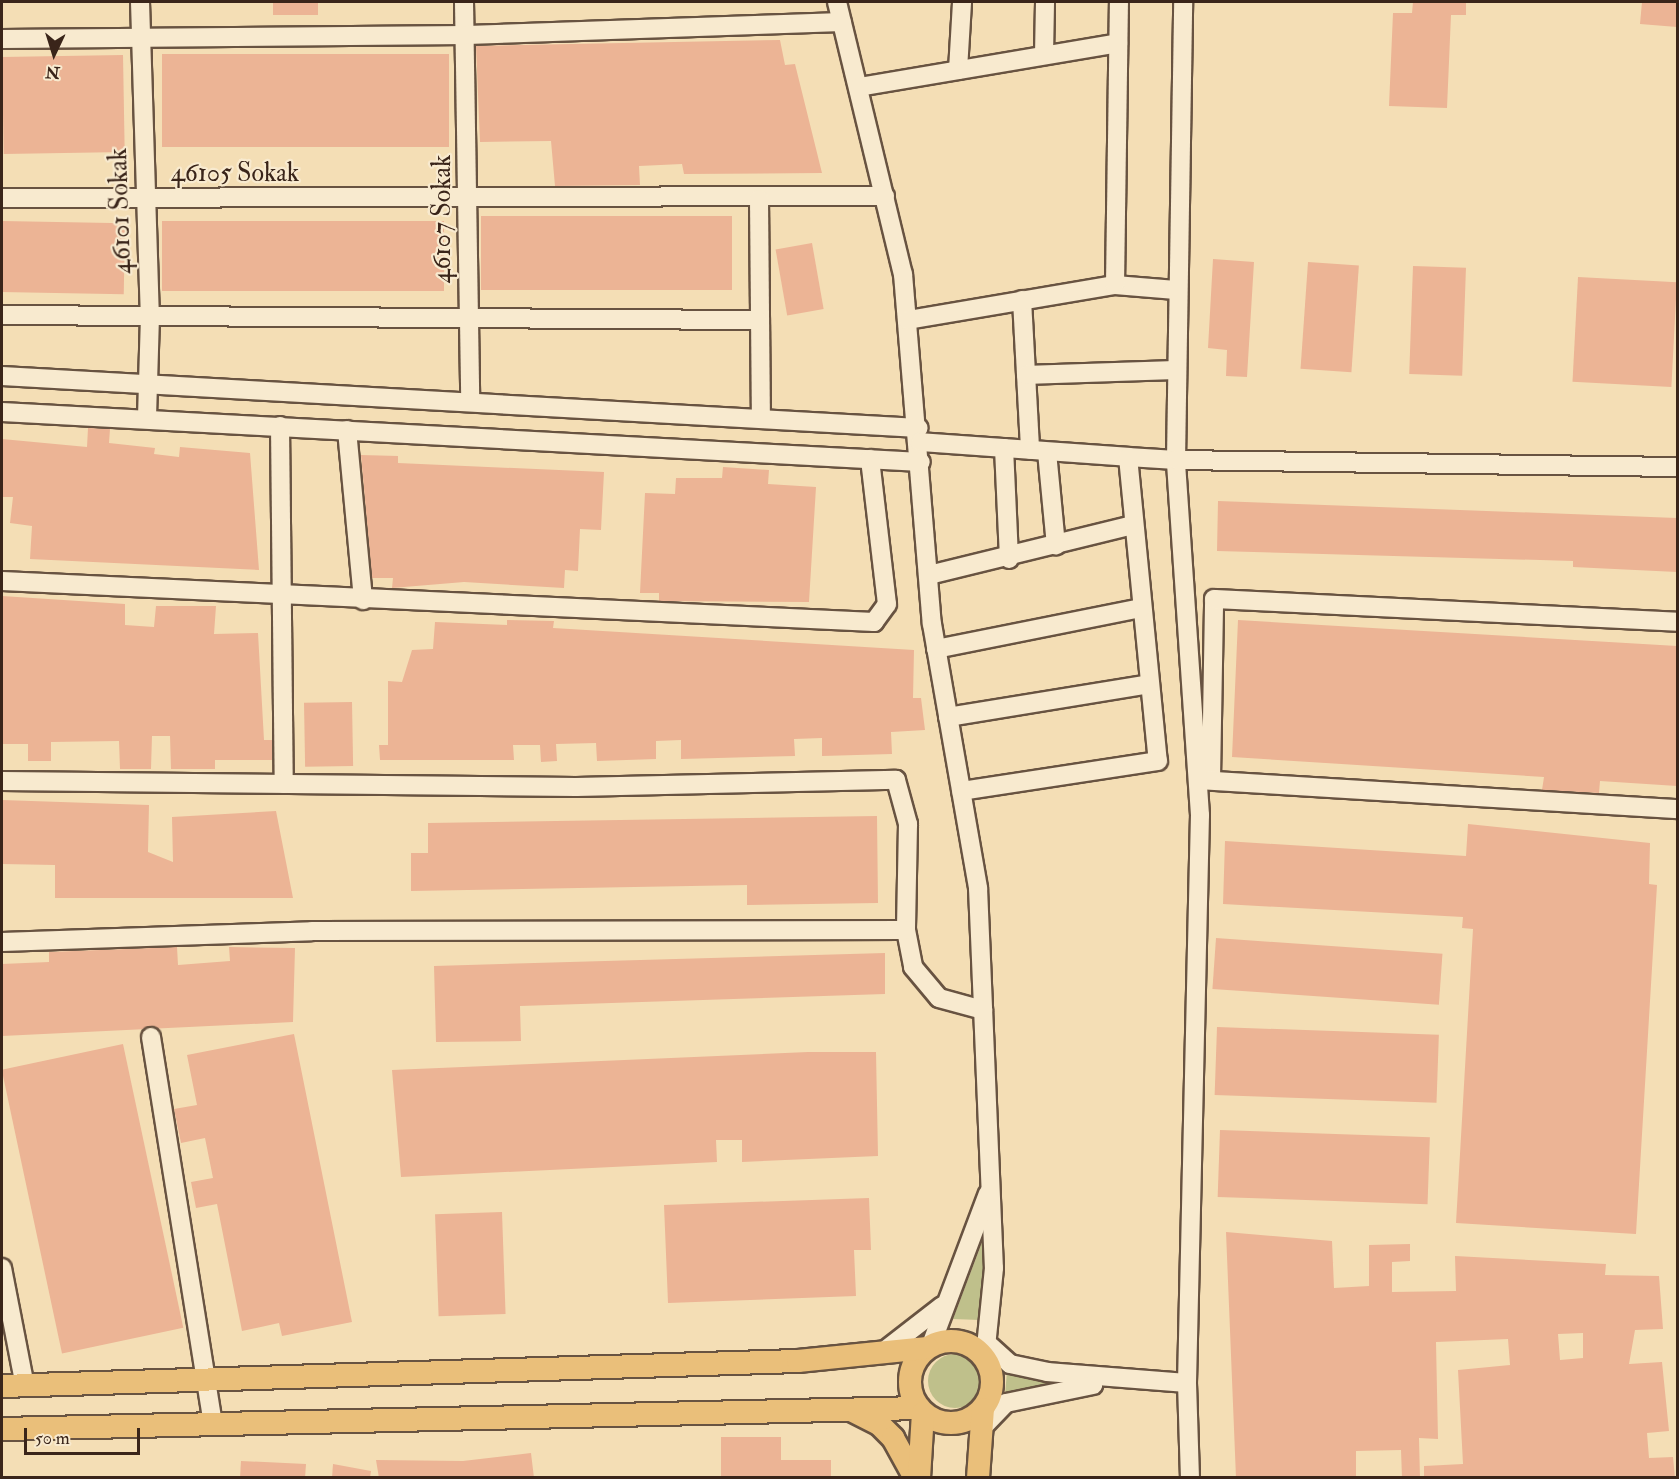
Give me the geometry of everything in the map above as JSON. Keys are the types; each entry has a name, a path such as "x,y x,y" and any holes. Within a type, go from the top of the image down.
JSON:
{"main road":[{"path":"2,1386 206,1384 798,1361 929,1347 960,1341 993,1358 993,1383 978,1478"},
{"path":"917,1478 921,1410 909,1377 929,1347"},
{"path":"2,1429 847,1407 921,1410 960,1423 988,1412"},
{"path":"847,1407 879,1424 917,1478"}],"street":[{"name":"46101 Sokak","path":"140,2 150,316 150,384 147,419"},
{"name":"46107 Sokak","path":"464,2 467,35 470,402"},
{"path":"837,2 885,196 908,320 920,435 928,575 936,649 978,888 994,1268 993,1358 1113,1381 1187,1383"},
{"path":"958,70 962,2"},
{"path":"1044,56 1046,2"},
{"path":"1115,285 1119,2"},
{"path":"1183,2 1174,370 1176,460 1204,779"},
{"path":"2,39 141,40 467,35 842,22"},
{"path":"859,87 1118,43"},
{"name":"46105 Sokak","path":"2,198 146,200 468,197 759,199 885,196"},
{"path":"759,199 757,320 761,419"},
{"path":"908,320 1115,285 1176,290"},
{"path":"1022,300 1026,375 1056,546"},
{"path":"2,315 469,316 757,320"},
{"path":"1026,375 1174,370"},
{"path":"2,376 761,419 920,435 1004,448 1176,460 1677,467"},
{"path":"2,412 921,462"},
{"path":"280,426 280,593 284,784"},
{"path":"347,430 363,600"},
{"path":"1004,448 1009,559"},
{"path":"961,791 1158,762 1128,457"},
{"path":"2,581 280,593 363,600 874,622 887,604 870,459"},
{"path":"928,575 1009,559 1133,525"},
{"path":"1190,1478 1187,1383 1204,779 1214,599 1677,622"},
{"path":"936,649 1142,608"},
{"path":"948,717 1149,684"},
{"path":"1204,779 1677,808"},
{"path":"2,782 576,787 896,780 908,824 906,930 914,967 929,989 950,1004 983,1010"},
{"path":"2,942 312,931 906,930"},
{"path":"151,1037 213,1423"},
{"path":"929,1347 990,1188"},
{"path":"2,1268 25,1386"},
{"path":"879,1353 919,1329 944,1305"},
{"path":"988,1412 1113,1381"}],"green space":[{"path":"987,1229 980,1320 953,1319"},
{"path":"950,1354 960,1354 970,1358 978,1366 982,1381 978,1396 970,1404 960,1408 950,1408 940,1404 932,1396 928,1386 928,1376 932,1366 940,1358"},
{"path":"1007,1371 1071,1382 1005,1395"}],"building":[{"path":"273,2 318,2 318,15 273,15"},
{"path":"1413,2 1466,2 1466,15 1451,15 1447,108 1389,106 1393,13 1412,13"},
{"path":"1642,2 1677,2 1677,27 1640,24"},
{"path":"780,40 785,65 795,64 822,173 684,174 682,164 639,166 640,185 555,186 551,141 480,142 476,46"},
{"path":"162,54 449,54 449,147 162,147"},
{"path":"123,55 125,152 4,154 2,57"},
{"path":"481,216 732,216 732,290 481,290"},
{"path":"2,221 125,223 124,294 2,292"},
{"path":"162,221 444,221 444,291 162,291"},
{"path":"812,243 824,309 787,315 776,249"},
{"path":"1213,259 1254,262 1247,377 1226,376 1227,350 1208,348"},
{"path":"1308,262 1359,266 1351,372 1301,369"},
{"path":"1413,266 1466,268 1462,376 1409,374"},
{"path":"1578,277 1677,282 1671,387 1573,382"},
{"path":"88,428 110,429 109,443 155,448 154,454 179,457 180,447 250,453 259,570 30,559 32,526 10,523 13,497 2,497 2,439 87,447"},
{"path":"361,455 398,456 398,463 604,472 601,530 580,529 578,571 565,570 564,588 464,582 392,588 393,578 372,578"},
{"path":"723,467 769,470 768,484 816,487 809,602 659,601 659,593 640,593 645,493 675,494 676,478 722,478"},
{"path":"1218,501 1677,518 1677,572 1573,567 1573,561 1217,551"},
{"path":"2,596 125,604 125,625 154,627 156,606 216,606 214,634 258,633 264,740 272,740 272,760 215,760 215,769 171,769 170,736 152,736 151,769 120,769 119,741 51,742 51,761 28,761 28,744 2,744"},
{"path":"507,620 554,621 553,628 914,650 913,698 921,698 925,730 891,732 892,754 822,756 822,738 794,739 795,756 681,759 681,740 656,741 656,759 597,761 596,743 556,744 557,761 541,762 540,745 513,745 514,760 380,760 379,745 388,745 388,681 402,682 412,650 433,649 435,622 507,625"},
{"path":"1238,620 1677,646 1677,786 1600,781 1599,793 1542,790 1544,777 1232,757"},
{"path":"352,702 353,766 305,767 304,703"},
{"path":"2,800 149,805 148,852 173,862 172,817 276,811 293,898 55,898 55,865 2,864"},
{"path":"877,816 878,903 747,905 747,885 411,891 411,853 428,853 428,823"},
{"path":"1468,824 1650,843 1649,884 1657,885 1636,1234 1456,1223 1473,929 1462,928 1463,917 1223,904 1225,841 1466,856"},
{"path":"1216,938 1442,954 1439,1005 1212,989"},
{"path":"177,947 178,965 230,961 229,947 295,948 293,1022 2,1036 2,964 49,962 49,952"},
{"path":"885,953 885,994 520,1006 521,1041 436,1042 434,966"},
{"path":"1217,1027 1439,1035 1436,1103 1215,1095"},
{"path":"294,1034 352,1322 282,1336 279,1323 242,1331 217,1204 196,1208 191,1182 213,1178 205,1138 181,1143 174,1109 197,1105 187,1055"},
{"path":"123,1044 183,1328 62,1353 2,1070"},
{"path":"808,1052 876,1052 878,1156 742,1162 742,1140 716,1140 717,1162 401,1177 392,1070"},
{"path":"1220,1130 1430,1137 1428,1204 1218,1197"},
{"path":"869,1198 871,1250 854,1250 856,1296 668,1303 664,1205"},
{"path":"502,1212 506,1314 439,1316 435,1214"},
{"path":"1226,1232 1332,1241 1334,1288 1369,1286 1369,1245 1410,1244 1410,1261 1392,1262 1392,1292 1456,1291 1455,1256 1606,1264 1605,1275 1659,1276 1663,1329 1635,1330 1629,1364 1662,1362 1669,1431 1647,1433 1649,1458 1673,1457 1675,1478 1424,1478 1424,1466 1463,1464 1458,1370 1510,1365 1508,1339 1436,1342 1438,1439 1419,1438 1420,1478 1402,1478 1401,1450 1356,1451 1356,1478 1236,1478","holes":["1583,1333 1583,1358 1560,1360 1558,1334"]},
{"path":"721,1437 781,1437 781,1460 831,1460 831,1478 721,1478"},
{"path":"531,1453 534,1478 379,1478 376,1460 463,1461"},
{"path":"241,1461 306,1464 305,1478 240,1478"},
{"path":"333,1464 371,1471 370,1478 332,1478"}]}
